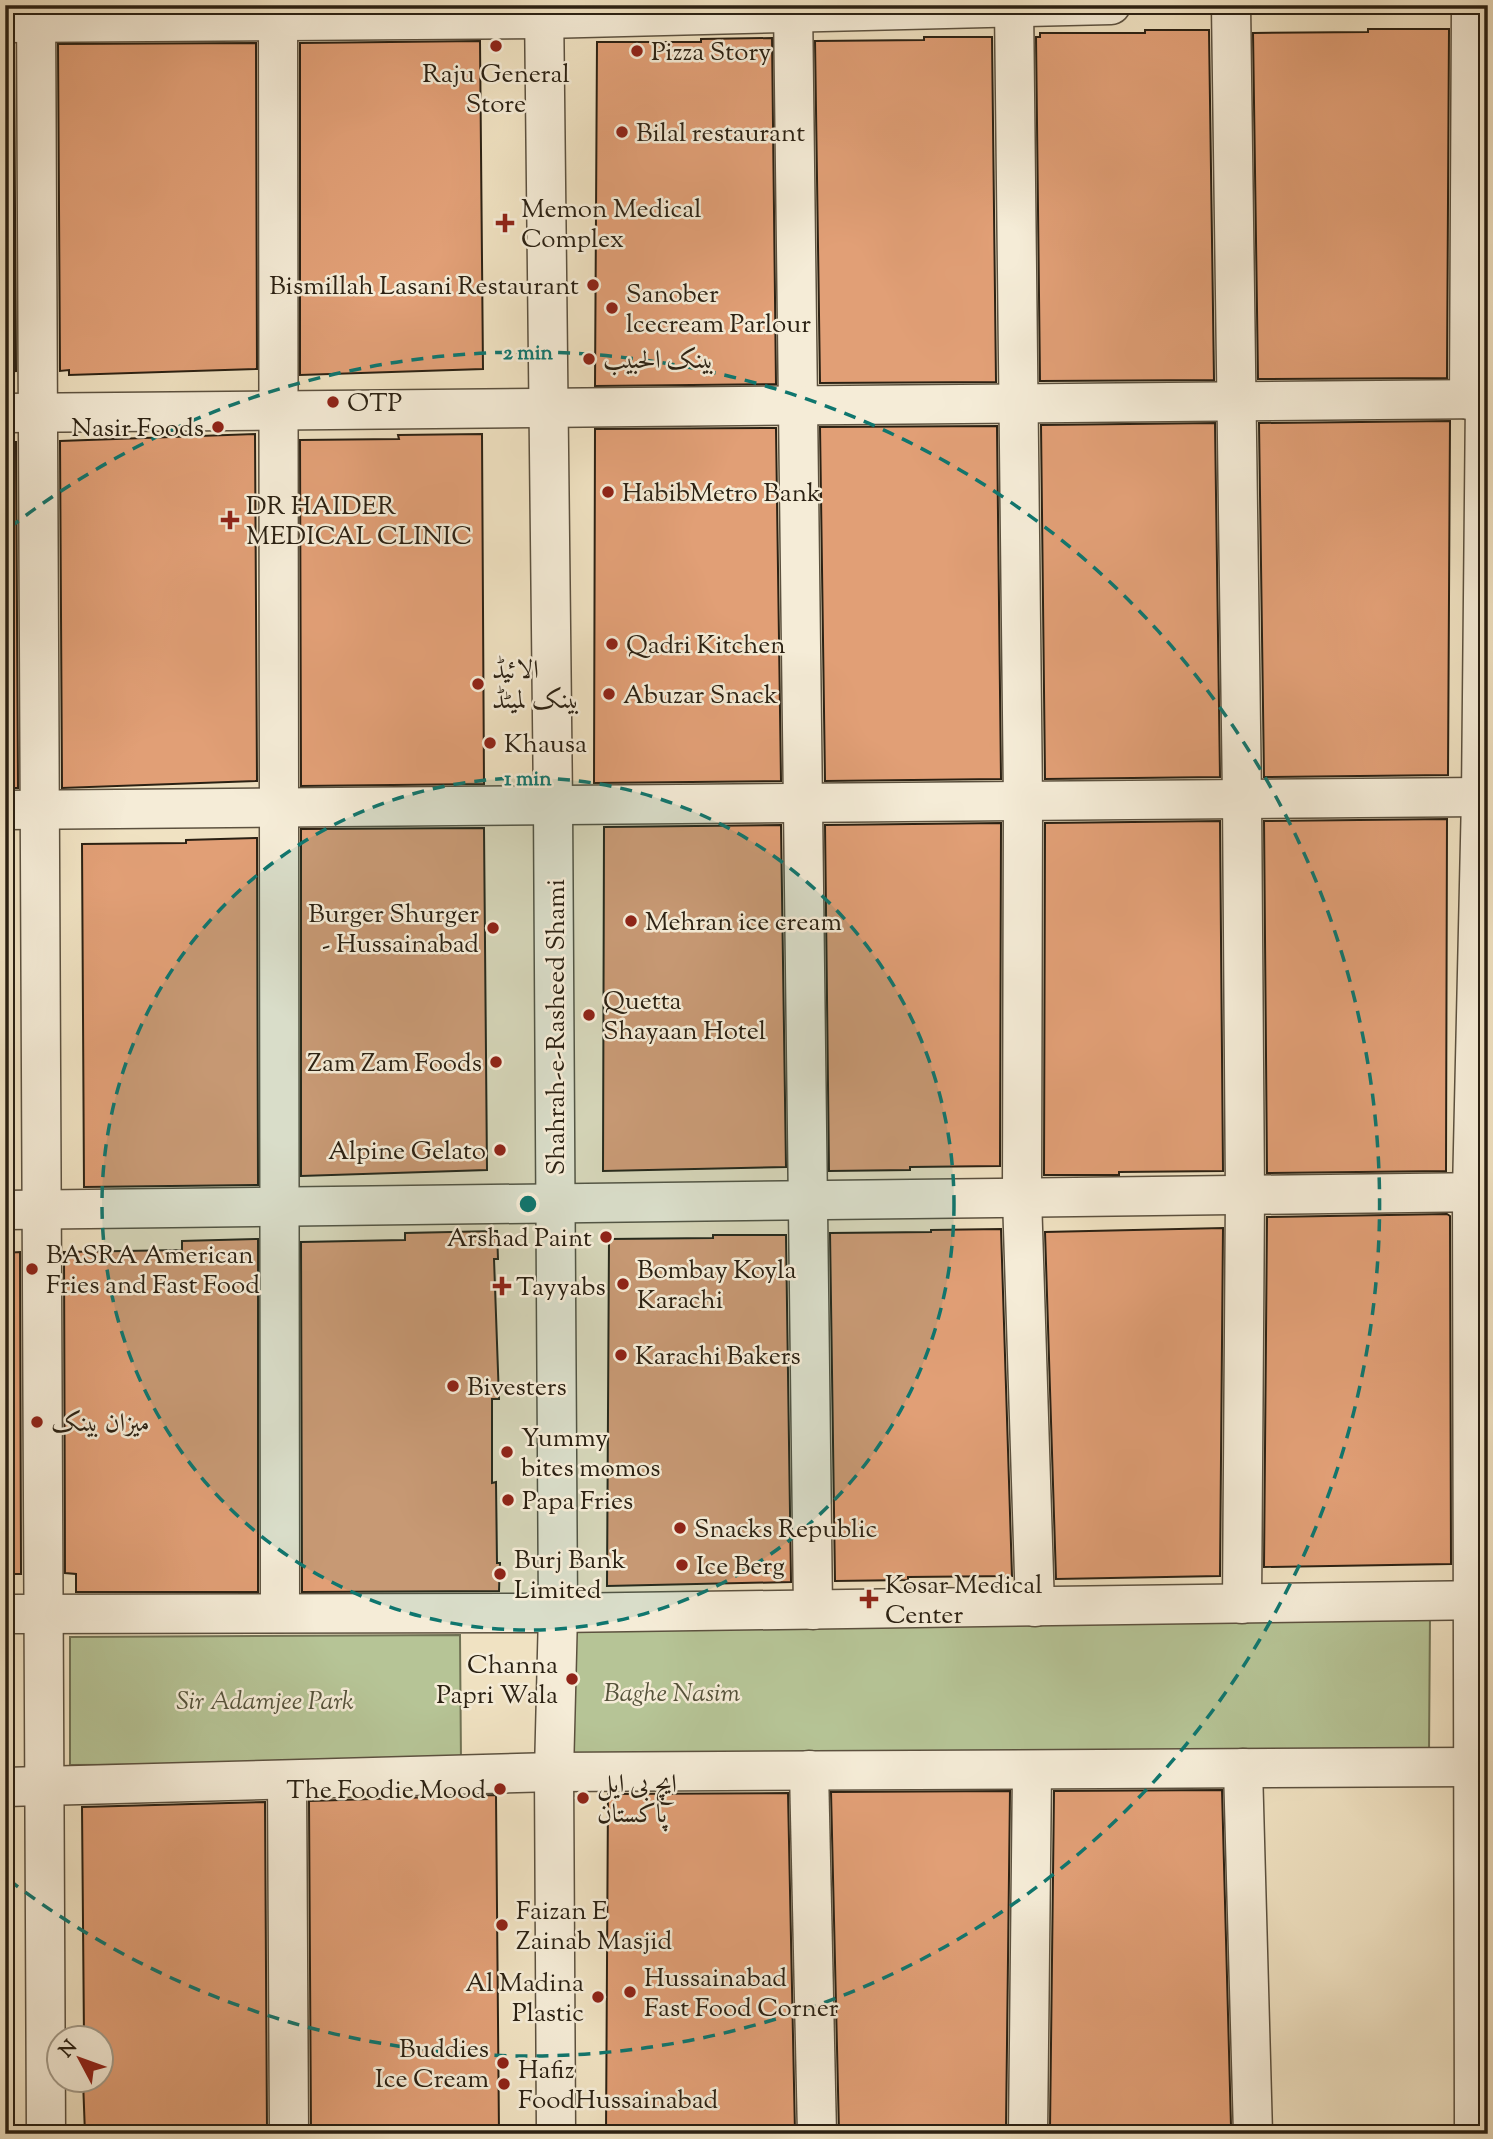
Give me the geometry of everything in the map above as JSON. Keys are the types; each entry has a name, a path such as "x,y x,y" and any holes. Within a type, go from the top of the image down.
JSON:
{"street":[{"path":"46,2134 44,1613 24,1210 22,413 26,17 1111,5"},
{"path":"1231,5 1245,1195 1242,1604"},
{"path":"1471,5 1480,399 1481,797 1480,1600 1472,1767 1474,2134"},
{"path":"1014,7 1023,801 1022,1197 1035,1607"},
{"path":"793,9 813,1610"},
{"name":"Shahrah-e-Rasheed Shami","path":"544,12 554,805 558,1613 554,1772 556,2134"},
{"path":"278,13 280,1613"},
{"path":"22,413 1480,399"},
{"path":"23,809 1481,797"},
{"path":"24,1210 1480,1192"},
{"path":"5,1614 558,1613 1480,1600"},
{"path":"5,1787 554,1772 1472,1767"},
{"path":"1243,1768 1253,2134"},
{"path":"808,1770 817,2134"},
{"path":"1028,2134 1032,1770"},
{"path":"287,1780 289,2134"}],"green space":[{"name":"Baghe Nasim","path":"1430,1614 1429,1753 567,1763 569,1623"},
{"name":"Sir Adamjee Park","path":"460,1635 461,1763 70,1765 70,1637"}],"building":[{"path":"1368,29 1449,29 1447,378 1258,379 1253,33 1368,32"},
{"path":"1145,30 1209,30 1214,380 1040,381 1036,37 1040,37 1040,33 1145,33"},
{"path":"924,37 992,37 996,382 820,383 815,41 924,40"},
{"path":"772,38 776,384 595,386 597,42 701,42 701,39"},
{"path":"480,41 483,369 300,375 300,43"},
{"path":"256,43 257,369 69,375 69,370 60,371 58,44"},
{"path":"5,45 14,45 16,371 5,372"},
{"path":"1450,421 1448,775 1264,777 1259,423"},
{"path":"1215,423 1220,777 1045,779 1041,425"},
{"path":"997,426 1001,779 825,781 820,427"},
{"path":"776,428 781,781 594,783 595,429"},
{"path":"255,434 257,781 62,788 60,441"},
{"path":"482,434 484,784 301,786 300,440 399,439 398,435"},
{"path":"5,442 16,442 18,788 5,788"},
{"path":"1447,819 1446,1171 1267,1173 1264,821"},
{"path":"1220,821 1223,1171 1044,1175 1045,823"},
{"path":"1001,823 1000,1166 829,1171 825,825"},
{"path":"781,825 786,1167 603,1171 604,827"},
{"path":"484,828 487,1170 301,1176 301,829"},
{"path":"257,838 258,1185 84,1187 82,844 186,843 186,840"},
{"path":"1450,1216 1451,1564 1264,1567 1267,1217"},
{"path":"1223,1228 1220,1576 1056,1579 1045,1232"},
{"path":"1001,1229 1012,1576 835,1581 830,1233"},
{"path":"497,1231 498,1259 494,1259 499,1399 492,1399 492,1483 496,1482 499,1591 302,1592 301,1242 405,1240 405,1233"},
{"path":"713,1235 786,1235 791,1582 607,1586 609,1239 713,1238"},
{"path":"258,1239 258,1592 76,1592 76,1574 65,1573 64,1252 182,1250 182,1241"},
{"path":"20,1252 21,1574 5,1574 5,1253"},
{"path":"1222,1790 1231,2126 1050,2129 1054,1791"},
{"path":"1010,1791 1006,2129 839,2133 831,1792"},
{"path":"788,1793 795,2133 606,2134 608,1794"},
{"path":"496,1795 499,2134 311,2134 309,1801"},
{"path":"265,1802 267,2132 85,2134 84,2094 116,2094 116,2024 84,2024 82,1807"}],"place":[{"name":"Raju General Store","path":"496,46"},
{"name":"Pizza Story","path":"637,51"},
{"name":"Bilal restaurant","path":"622,132"},
{"name":"Memon Medical Complex","path":"505,223"},
{"name":"Bismillah Lasani Restaurant","path":"593,285"},
{"name":"Sanober lcecream Parlour","path":"612,308"},
{"name":"بينک الحبيب","path":"589,359"},
{"name":"OTP","path":"333,402"},
{"name":"Nasir Foods","path":"218,427"},
{"name":"HabibMetro Bank","path":"608,492"},
{"name":"DR HAIDER MEDICAL CLINIC","path":"230,520"},
{"name":"Qadri Kitchen","path":"612,644"},
{"name":"الائیڈ بینک لمیٹڈ","path":"478,684"},
{"name":"Abuzar Snack","path":"609,694"},
{"name":"Khausa","path":"490,743"},
{"name":"Mehran ice cream","path":"631,921"},
{"name":"Burger Shurger - Hussainabad","path":"493,928"},
{"name":"Quetta Shayaan Hotel","path":"589,1015"},
{"name":"Zam Zam Foods","path":"496,1062"},
{"name":"Alpine Gelato","path":"500,1150"},
{"name":"Arshad Paint","path":"606,1237"},
{"name":"BASRA American Fries and Fast Food","path":"32,1269"},
{"name":"Bombay Koyla Karachi","path":"623,1284"},
{"name":"Tayyabs","path":"502,1286"},
{"name":"Karachi Bakers","path":"621,1355"},
{"name":"Bivesters","path":"453,1386"},
{"name":"میزان بینک","path":"37,1422"},
{"name":"Yummy bites momos","path":"507,1452"},
{"name":"Papa Fries","path":"508,1500"},
{"name":"Snacks Republic","path":"680,1528"},
{"name":"Ice Berg","path":"682,1565"},
{"name":"Burj Bank Limited","path":"500,1574"},
{"name":"Kosar Medical Center","path":"869,1599"},
{"name":"Channa Papri Wala","path":"572,1679"},
{"name":"The Foodie Mood","path":"500,1789"},
{"name":"ایچ بی ایل پاکستان","path":"583,1798"},
{"name":"Faizan E Zainab Masjid","path":"502,1925"},
{"name":"Hussainabad Fast Food Corner","path":"630,1992"},
{"name":"Al Madina Plastic","path":"598,1997"},
{"name":"Buddies Ice Cream","path":"503,2063"},
{"name":"Hafiz FoodHussainabad","path":"504,2084"}]}
